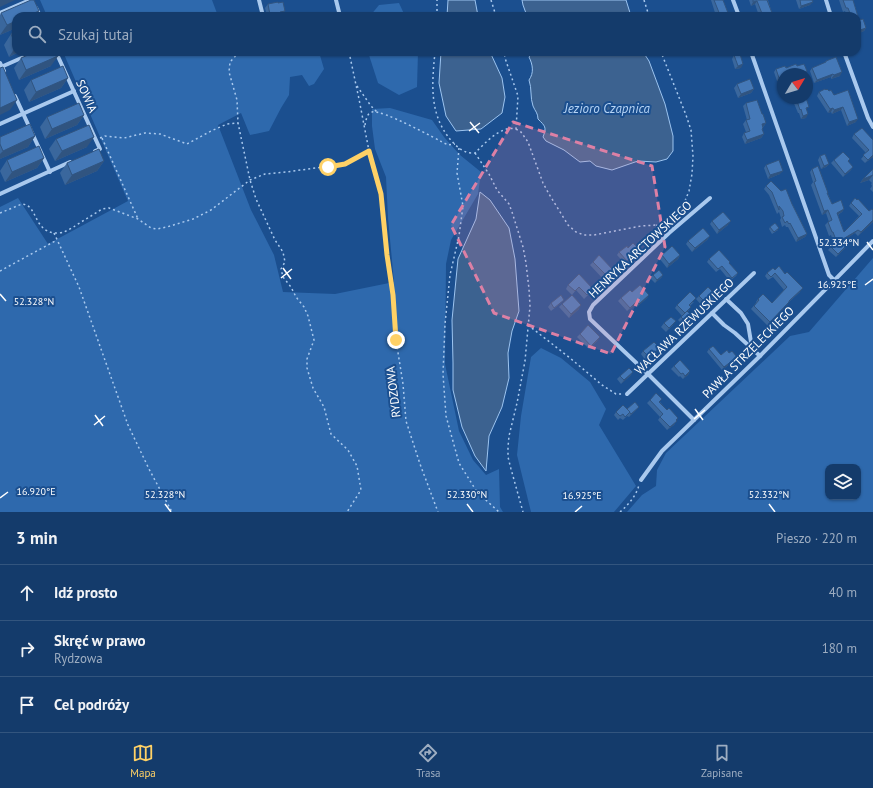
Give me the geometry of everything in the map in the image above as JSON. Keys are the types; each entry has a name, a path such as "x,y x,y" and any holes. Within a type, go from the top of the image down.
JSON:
{"street":[{"path":"0,13 32,0 38,12"},
{"path":"259,0 262,12"},
{"path":"336,0 339,12"},
{"path":"733,0 738,12"},
{"path":"826,0 830,12"},
{"path":"5,74 1,66 25,56"},
{"name":"SOWIA","path":"58,56 100,149 92,152"},
{"path":"752,56 829,274 834,280"},
{"path":"845,56 868,118 873,127"},
{"path":"0,124 74,91"},
{"path":"14,94 50,172"},
{"path":"0,194 78,159"},
{"name":"HENRYKA ARCTOWSKIEGO","path":"648,374 590,319 589,312 593,305 651,249 710,198"},
{"name":"PAWŁA STRZELECKIEGO","path":"641,480 662,451 760,356 873,241"},
{"name":"WACŁAWA RZEWUSKIEGO","path":"627,394 754,273"},
{"path":"726,299 741,313 748,324 752,348"},
{"path":"712,313 760,356"},
{"path":"648,374 694,420"}],"path":[{"path":"437,0 437,12"},
{"path":"491,0 495,12"},
{"path":"644,0 648,12"},
{"path":"235,56 230,62 229,72 237,100 238,123 250,180 256,199 275,240 283,252 285,262 281,269 283,276 292,287 296,297 304,306 308,316 314,340 307,359 307,368 313,388 324,407 331,434 348,450 357,466 361,490 347,512"},
{"name":"RYDZOWA","path":"350,56 369,151 381,194 406,422 438,512"},
{"path":"435,56 432,82 434,108 437,118 443,130 459,148 466,152 475,153 489,174 497,190 509,204 523,247 530,306 525,361 508,447 508,457 522,512"},
{"path":"505,56 518,96 516,129"},
{"path":"475,153 488,140 497,134 508,128 516,129 521,132 528,142 542,183 568,225 576,232 584,235 594,235 641,226 658,225 675,215 685,201 689,191 693,156 690,130 686,115 663,56"},
{"path":"356,85 377,112"},
{"path":"364,125 371,112 377,112 397,119 448,145 455,144"},
{"path":"96,140 105,136 124,138 145,133 160,134 187,144 228,124 238,123"},
{"path":"101,137 138,219"},
{"path":"459,148 457,173 463,206 459,236 450,274 445,324 443,374 446,416 459,463 478,492 499,512"},
{"path":"0,213 22,204 26,204 32,209 41,226 54,233 63,232 102,209 109,208 138,219 146,225 157,229 193,219 211,210 250,180 265,174 345,164 369,151"},
{"path":"651,249 658,225"},
{"path":"54,233 79,287 128,425 172,512"},
{"path":"0,271 57,240"},
{"path":"528,325 570,358 602,386 616,394 627,394"},
{"path":"620,512 630,503 637,492 641,480"}],"highlighted area":[{"path":"513,122 652,166 665,247 611,354 494,313 451,225"}],"shaded area":[{"path":"40,0 212,0 216,12 45,12"},
{"path":"399,3 403,12 373,12 379,5"},
{"path":"65,56 320,56 324,69 314,84 309,86 302,75 290,77 289,95 269,131 250,135 241,113 218,125 251,210 274,255 283,292 335,294 394,282 386,177 375,149 372,126 372,109 390,108 432,120 444,137 460,155 481,172 478,194 451,240 446,264 445,364 459,431 473,460 486,475 499,469 500,507 503,512 0,512 0,207 18,198 48,244 128,201"},
{"path":"369,56 418,56 417,87 399,95 378,83"},
{"path":"873,258 873,512 627,512 642,495 656,486 657,470 666,453 790,336 809,332"},
{"path":"541,348 561,358 590,382 606,409 599,425 636,486 614,512 531,512 517,455 521,416 531,357"}],"water":[{"path":"448,0 475,0 477,12 447,12"},
{"path":"522,0 626,0 630,12 526,12"},
{"path":"441,56 492,56 502,78 505,97 502,113 481,129 456,131 446,116 439,83"},
{"name":"Jezioro Czapnica","path":"646,56 649,61 665,104 673,136 673,151 667,159 656,162 638,161 612,170 596,166 590,161 580,162 564,150 546,141 543,137 545,127 538,119 538,115 533,106 529,80 532,75 532,69 529,57"},
{"path":"480,192 490,200 509,228 515,259 519,311 512,331 508,353 509,378 502,407 489,436 486,471 475,456 462,427 453,390 452,320 458,259 476,219"}],"building":[{"path":"31,0 34,0 39,11 12,12 12,23 7,25 1,13"},
{"path":"714,0 723,0 728,12 719,12"},
{"path":"753,0 767,0 772,12 761,12 757,1 753,2"},
{"path":"800,0 812,0 813,2 801,6"},
{"path":"843,0 853,0 857,12 850,12 848,8 846,8"},
{"path":"283,2 285,11 269,12 268,4"},
{"path":"863,19 866,28 861,30 861,20"},
{"path":"26,56 58,56 26,70 21,58"},
{"path":"734,56 741,56 743,64 738,66"},
{"path":"836,57 842,72 817,80 812,68"},
{"path":"796,64 797,66 804,64 806,68 786,68"},
{"path":"63,66 68,78 36,92 31,80"},
{"path":"3,67 17,100 0,108 0,68"},
{"path":"750,79 754,89 741,94 737,84"},
{"path":"825,89 829,91 831,90 834,95 848,90 858,119 849,122 843,107 834,110 833,108 830,109 819,92"},
{"path":"757,100 766,123 762,124 764,134 747,140 744,133 750,131 746,120 750,119 746,103"},
{"path":"79,103 84,115 52,129 47,117"},
{"path":"798,104 808,104 809,107 806,108 808,114 803,116 801,109 800,110"},
{"path":"30,124 35,136 3,151 0,144 0,137"},
{"path":"89,125 94,137 62,151 56,139"},
{"path":"862,128 873,140 873,155 868,160 863,155 869,150 854,134"},
{"path":"39,146 44,158 12,172 7,160"},
{"path":"99,149 104,161 72,175 67,163"},
{"path":"843,152 850,159 848,161 853,167 845,174 834,160"},
{"path":"825,154 829,164 824,166 820,156"},
{"path":"779,160 783,171 770,175 766,165"},
{"path":"818,166 832,204 841,200 844,209 837,213 844,232 862,214 851,203 855,198 857,200 858,199 869,211 872,209 873,210 873,220 861,232 858,230 843,239 848,244 838,254 831,247 836,240 828,222 832,220 828,210 824,211 814,182 816,181 812,169"},
{"path":"873,169 873,175 863,179"},
{"path":"771,181 781,191 786,189 807,234 798,238 790,223 789,224 787,221 785,223 782,217 784,216 783,211 779,206 779,210 772,192 766,186"},
{"path":"723,212 731,221 719,230 712,221"},
{"path":"775,223 779,228 774,232 770,227"},
{"path":"703,228 710,236 695,248 688,241"},
{"path":"633,243 640,250 627,261 619,252 627,246 628,248"},
{"path":"672,246 680,255 669,264 662,255"},
{"path":"719,250 738,273 732,278 722,266 718,269 709,259"},
{"path":"599,255 614,271 608,277 593,262"},
{"path":"779,266 785,274 787,272 803,288 770,322 754,306 763,294 772,303 787,287 775,273 771,277 767,273 773,268 775,270"},
{"path":"659,270 663,275 657,280 653,275"},
{"path":"579,274 593,289 587,295 579,287 575,291 568,285"},
{"path":"640,285 649,295 639,304 637,301 630,308 621,298 630,290 632,292"},
{"path":"708,287 718,297 711,303 709,301 706,303 699,296"},
{"path":"690,292 696,298 689,305 691,307 685,313 677,305"},
{"path":"561,295 564,300 554,308 551,303"},
{"path":"572,295 581,305 571,314 562,304"},
{"path":"687,311 691,315 689,316 691,318 686,322 681,317"},
{"path":"671,317 676,321 669,328 664,323"},
{"path":"588,325 600,337 591,346 580,334"},
{"path":"654,342 660,348 649,357 643,351"},
{"path":"713,346 721,355 727,350 729,353 732,351 737,357 724,367 709,349"},
{"path":"680,360 690,371 685,376 683,373 681,374 674,366"},
{"path":"629,368 633,372 624,380 620,376"},
{"path":"656,393 662,399 659,402 667,410 669,408 678,418 676,420 677,421 670,427 660,417 663,414 650,400"},
{"path":"635,402 639,407 631,414 627,409"},
{"path":"623,405 630,412 625,417 623,414 620,416 616,412"}],"route":[{"path":"328,167 345,164 369,151 381,194 387,255 393,295 396,340"}]}
